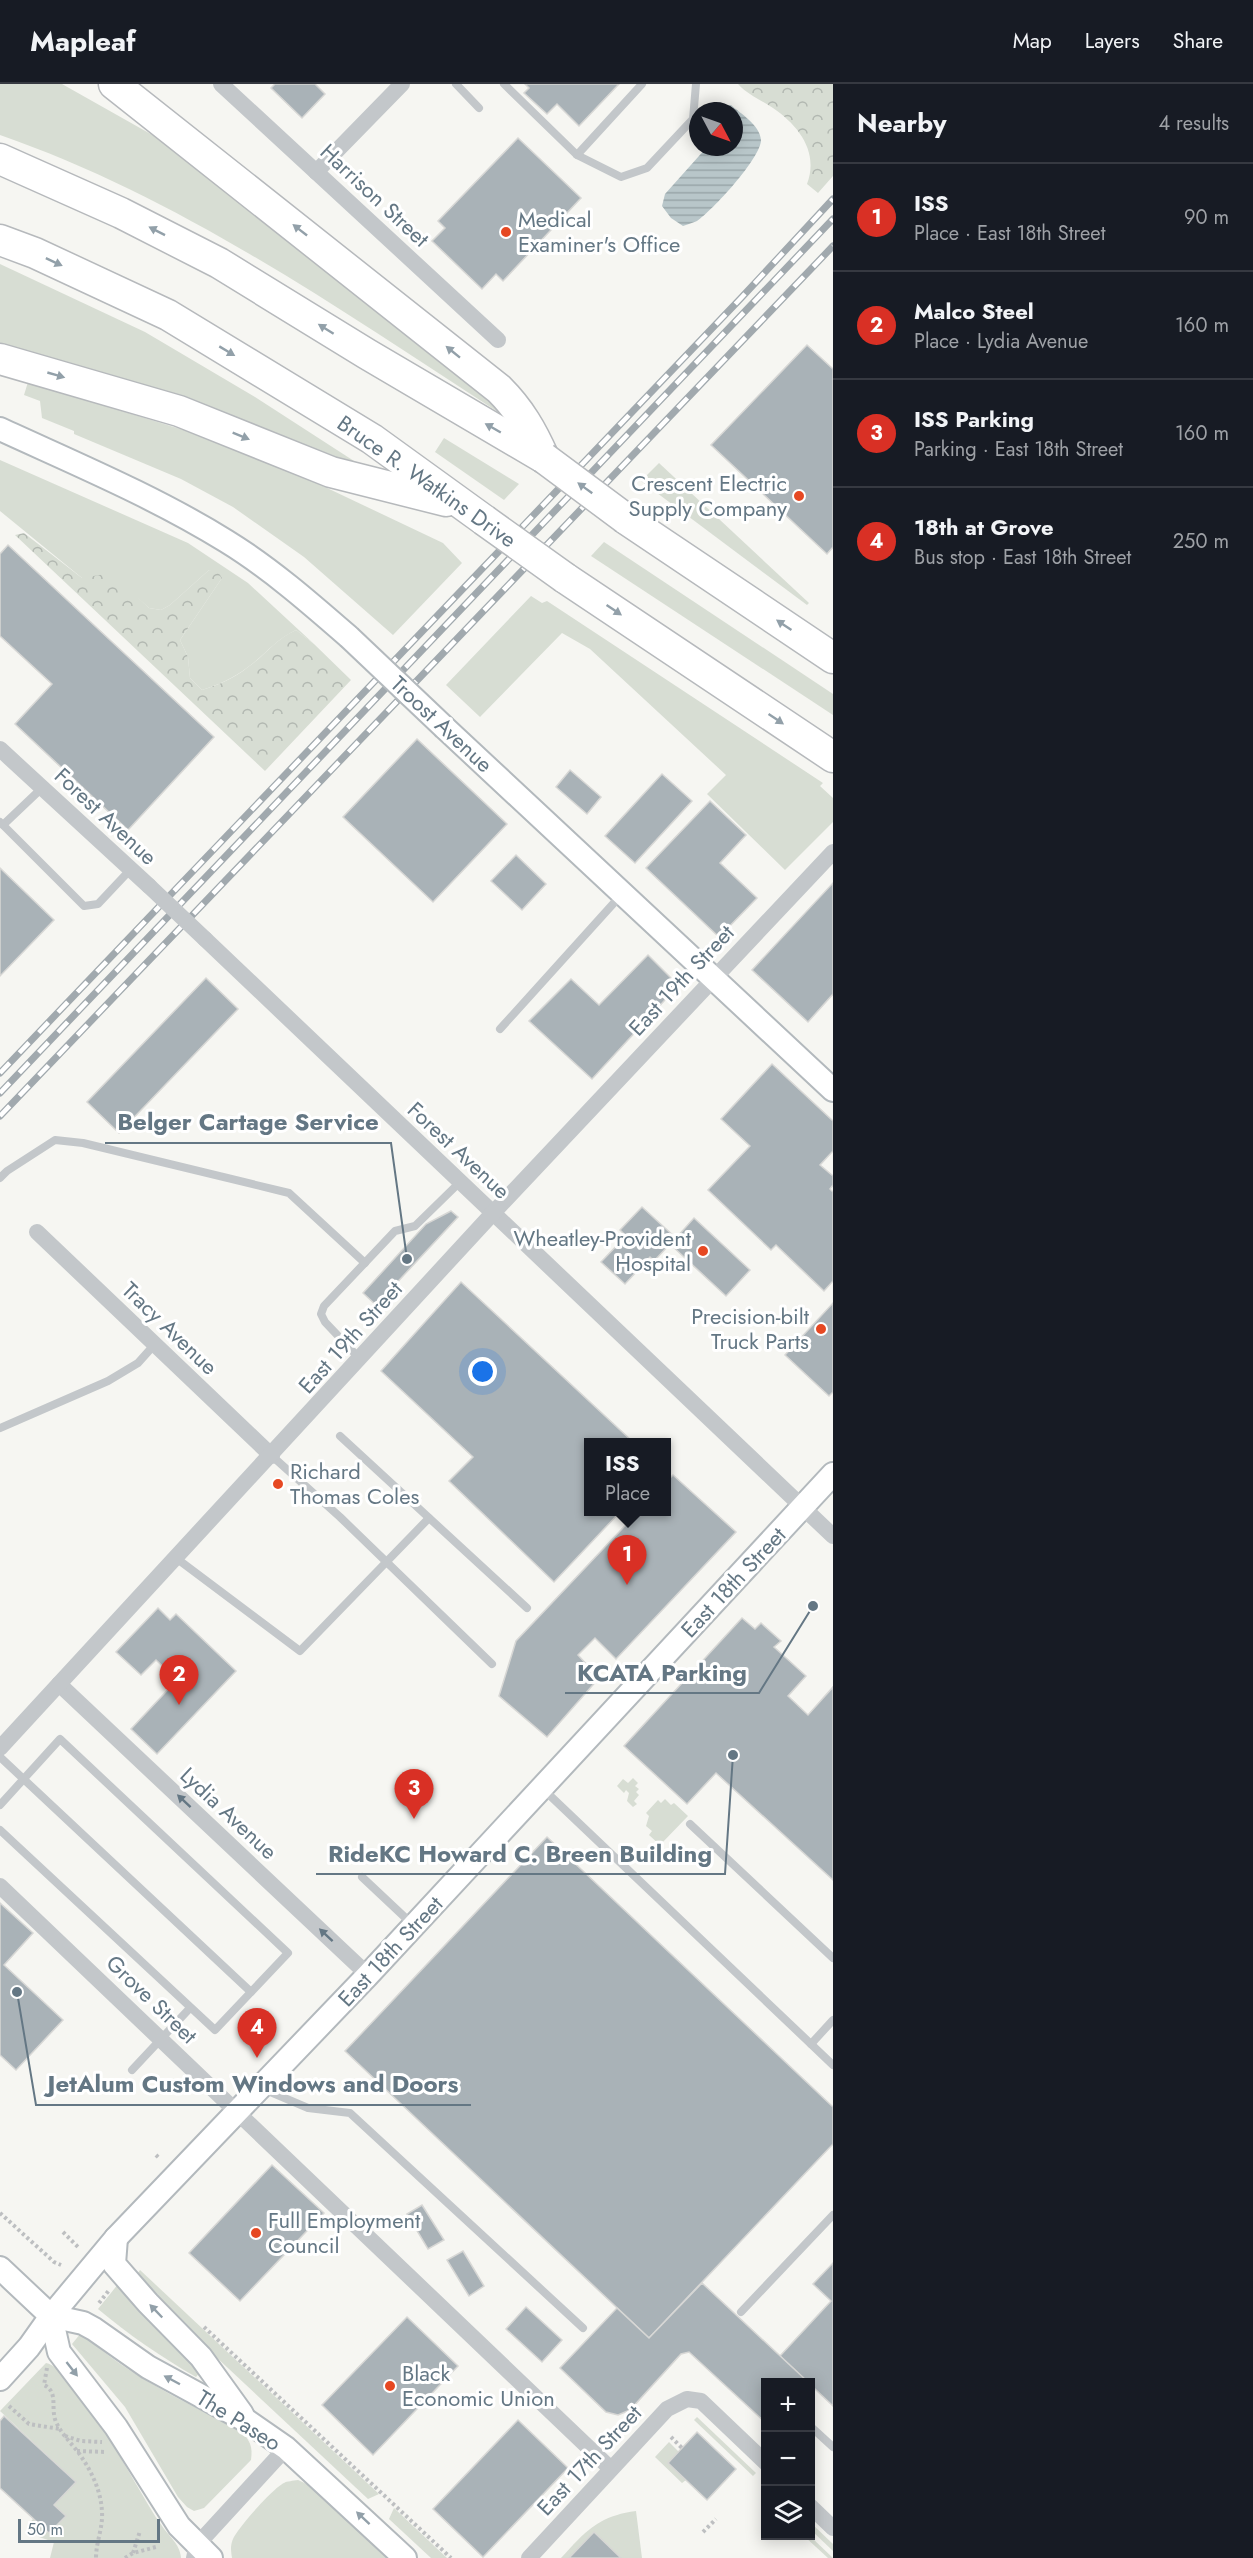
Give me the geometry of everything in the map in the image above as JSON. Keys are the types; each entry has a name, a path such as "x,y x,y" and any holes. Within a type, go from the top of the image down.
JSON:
{"highway":[{"path":"92,84 160,122"},
{"path":"114,84 499,389 517,407 532,430 544,458"},
{"path":"0,159 121,213 219,263 367,354 544,458 626,519 833,658"},
{"name":"Bruce R. Watkins Drive","path":"0,240 34,253 168,315 372,440 565,578 833,757"},
{"path":"0,359 179,411 331,472 474,513"}],"main road":[{"name":"Troost Avenue","path":"0,429 150,498 227,541 295,591 349,637 833,1090"},
{"name":"East 18th Street","path":"0,2379 29,2347 51,2316 116,2238 414,1926 833,1474"},
{"path":"116,2238 114,2264 148,2303 201,2357 247,2421"},
{"path":"0,2268 51,2316 59,2352 116,2427 179,2526 200,2554"},
{"name":"The Paseo","path":"51,2316 83,2322 148,2367 247,2421 286,2448 405,2558"}],"street":[{"name":"Harrison Street","path":"221,84 498,340"},
{"path":"316,172 402,84"},
{"name":"Forest Avenue","path":"0,749 149,886 833,1536"},
{"name":"East 19th Street","path":"0,1748 493,1214 833,852"},
{"name":"Tracy Avenue","path":"37,1232 272,1456"},
{"name":"Lydia Avenue","path":"59,1684 368,1975"},
{"name":"Grove Street","path":"0,1886 611,2469"},
{"name":"East 17th Street","path":"529,2558 667,2409 687,2399 701,2401 761,2459"},
{"path":"200,2554 286,2448"},
{"path":"815,2511 833,2528"}],"lane":[{"path":"456,84 479,108"},
{"path":"504,84 577,155 621,177 646,168 693,118 696,84"},
{"path":"577,155 642,84"},
{"path":"42,788 2,824 84,906 98,904 130,870"},
{"path":"500,1029 622,894"},
{"path":"0,1178 55,1140 83,1143 289,1193 365,1263"},
{"path":"360,1359 325,1322 321,1314 324,1306 395,1231 415,1226 460,1182"},
{"path":"0,1428 108,1381 138,1363 155,1344"},
{"path":"340,1436 527,1608"},
{"path":"272,1456 340,1517 492,1664"},
{"path":"176,1558 300,1651 429,1518"},
{"path":"0,1805 60,1739 288,1953 215,2030 0,1830"},
{"path":"0,1756 251,1992"},
{"path":"542,1788 833,2065"},
{"path":"690,1824 831,1954"},
{"path":"362,1877 414,1926"},
{"path":"132,2070 190,2008"},
{"path":"811,2044 833,2020"},
{"path":"260,2088 308,2108 350,2113 583,2328"},
{"path":"741,2312 833,2216"},
{"path":"815,2431 833,2448"}],"path":[{"path":"0,2213 54,2262 61,2265"},
{"path":"63,2232 78,2247"},
{"path":"200,2324 451,2558"},
{"path":"48,2366 44,2385 52,2390 53,2412 60,2429 92,2475 101,2500 102,2520 96,2558"},
{"path":"9,2406 29,2424 60,2429"},
{"path":"65,2436 81,2441 102,2442"},
{"path":"671,2437 682,2448"},
{"path":"77,2451 106,2452"},
{"path":"703,2532 716,2519"},
{"path":"133,2553 140,2530"},
{"path":"125,2558 133,2553 156,2547"}],"green space":[{"path":"0,84 62,84 179,150 502,403 498,412 379,334 257,258 195,223 132,190 0,135"},
{"path":"738,84 833,84 833,176 818,193 807,184 810,161 804,141 798,132 782,115"},
{"path":"0,264 145,332 255,397 354,461 350,469 0,346"},
{"path":"28,382 203,436 287,469 443,543 462,563 393,635 304,557 233,507 181,479 42,418 40,401 24,395"},
{"path":"444,438 519,484 504,500 435,452"},
{"path":"0,460 188,543 248,583 314,644 296,630 282,638 237,675 202,690 190,678 188,657 180,640 222,578 209,570 170,605 161,610 149,608 139,599 82,578 0,511"},
{"path":"659,463 809,603 807,605 641,481"},
{"path":"24,533 82,578 105,574 129,589 149,608 161,610 170,605 209,570 218,572 222,578 180,640 188,657 190,678 202,690 238,675 282,638 296,630 351,680 265,771 15,535"},
{"path":"604,542 833,694 833,715 591,556"},
{"path":"531,596 542,603 547,601 823,783 820,786 833,798 833,822 785,870 707,794 726,775 590,649 562,633 480,717 446,685"},
{"path":"633,1778 638,1783 635,1786 639,1789 636,1792 639,1795 634,1801 637,1804 633,1807 627,1801 629,1793 626,1790 624,1793 617,1786 623,1779 628,1783"},
{"path":"665,1799 671,1805 674,1803 688,1816 660,1845 649,1835 652,1831 646,1826 649,1816 646,1813 658,1800 661,1803"},
{"path":"140,2270 379,2494 368,2499 137,2283 135,2277"},
{"path":"119,2283 202,2370 196,2377 121,2328 98,2309"},
{"path":"81,2333 119,2363 178,2398 241,2431 247,2438 252,2451 251,2460 204,2508 194,2511 178,2497 125,2407 72,2344"},
{"path":"46,2363 58,2370 90,2408 163,2527 176,2543 181,2558 50,2558 54,2542 39,2537 29,2524 33,2519 49,2533 65,2516 54,2505 76,2482 0,2411"},
{"path":"697,2417 756,2473 753,2476 694,2420"},
{"path":"669,2442 679,2452 668,2463 686,2480 682,2483 655,2457"},
{"path":"298,2480 334,2504 389,2558 232,2558 233,2539 248,2518 279,2486"},
{"path":"394,2508 447,2558 431,2558 389,2519"},
{"path":"636,2511 642,2558 621,2558 594,2532 569,2558 561,2558 578,2540 602,2521"},
{"path":"815,2527 833,2544 833,2551 815,2534"},
{"path":"808,2540 814,2540 833,2558 828,2558"}],"shaded area":[{"path":"743,115 757,129 761,140 753,159 735,184 697,221 683,226 671,218 662,206 665,194 699,156 743,156"}],"building":[{"path":"275,84 315,84 325,94 302,118 271,88"},
{"path":"525,84 619,84 579,126 557,104 547,114 524,93 529,88"},
{"path":"518,138 581,198 503,281 496,274 482,289 432,241 445,228 438,221"},
{"name":"Crescent Electric Supply Company","path":"807,345 833,369 833,547 827,554 711,445"},
{"path":"8,545 214,737 128,830 15,724 52,684 0,636 0,554"},
{"path":"417,739 507,824 433,902 343,817"},
{"path":"570,770 601,797 587,814 556,787"},
{"path":"662,774 692,801 635,863 605,836"},
{"path":"710,801 746,835 720,863 757,898 719,937 646,868"},
{"path":"516,855 546,884 522,910 491,881"},
{"path":"0,868 54,920 0,976"},
{"path":"833,883 833,994 808,1022 752,970"},
{"path":"648,955 676,983 676,988 592,1079 529,1021 571,979 599,1005"},
{"path":"206,978 238,1009 119,1133 87,1102"},
{"path":"772,1064 833,1121 833,1151 820,1165 833,1176 833,1185 830,1189 833,1192 833,1281 824,1291 776,1245 771,1250 708,1190 750,1146 721,1119"},
{"name":"Wheatley-Provident Hospital","path":"642,1207 676,1238 694,1218 750,1270 726,1296 670,1244 654,1261 650,1257 625,1284 601,1262 626,1236 620,1230"},
{"path":"451,1211 458,1217 376,1305 363,1293 426,1224"},
{"path":"461,1282 629,1438 584,1438 584,1516 616,1516 554,1582 449,1481 473,1457 381,1371"},
{"name":"Precision-bilt Truck Parts","path":"833,1303 833,1392 829,1396 785,1355"},
{"path":"673,1475 736,1532 616,1659 595,1638 578,1655 599,1678 547,1737 499,1696 516,1641 634,1516 671,1516 671,1477"},
{"path":"158,1608 170,1620 176,1614 236,1671 157,1754 131,1729 177,1680 156,1660 141,1675 116,1652"},
{"path":"742,1618 755,1629 761,1623 781,1641 774,1647 806,1676 788,1696 808,1715 833,1687 833,1880 716,1773 687,1804 624,1746"},
{"path":"547,1837 833,2107 833,2144 649,2338 345,2051"},
{"path":"0,1903 33,1933 4,1965 63,2020 16,2070 0,2055"},
{"name":"Full Employment Council","path":"272,2165 324,2213 240,2301 189,2253"},
{"path":"422,2205 444,2240 428,2249 407,2214"},
{"path":"463,2251 484,2286 469,2296 447,2260"},
{"path":"833,2263 833,2406 815,2389 815,2378 803,2378 780,2356 831,2301 813,2284"},
{"path":"702,2283 804,2378 761,2378 761,2418 689,2352 681,2354 630,2410 618,2415 606,2412 560,2368 617,2308 649,2338"},
{"path":"526,2307 562,2340 542,2362 506,2329"},
{"name":"Black Economic Union","path":"407,2317 458,2366 373,2455 322,2405"},
{"path":"4,2416 76,2482 54,2505 66,2516 49,2533 0,2488 0,2421"},
{"path":"518,2420 568,2468 483,2557 433,2509"},
{"path":"697,2432 736,2469 707,2500 668,2463"},
{"path":"594,2532 621,2558 569,2558"}],"railway":[{"path":"0,1073 833,199"},
{"path":"0,1093 833,219"},
{"path":"0,1116 833,246"}],"place":[{"name":"Medical Examiner's Office","path":"506,232"},
{"name":"Crescent Electric Supply Company","path":"799,496"},
{"name":"Wheatley-Provident Hospital","path":"703,1251"},
{"name":"Belger Cartage Service","path":"407,1259"},
{"name":"Precision-bilt Truck Parts","path":"821,1329"},
{"name":"Richard Thomas Coles","path":"278,1484"},
{"name":"ISS","path":"627,1585"},
{"name":"KCATA Parking","path":"813,1606"},
{"name":"Malco Steel","path":"179,1705"},
{"name":"RideKC Howard C. Breen Building","path":"733,1755"},
{"name":"ISS Parking","path":"414,1819"},
{"name":"JetAlum Custom Windows and Doors","path":"17,1992"},
{"name":"18th at Grove","path":"257,2058"},
{"name":"Full Employment Council","path":"256,2233"},
{"name":"Black Economic Union","path":"390,2386"}]}
